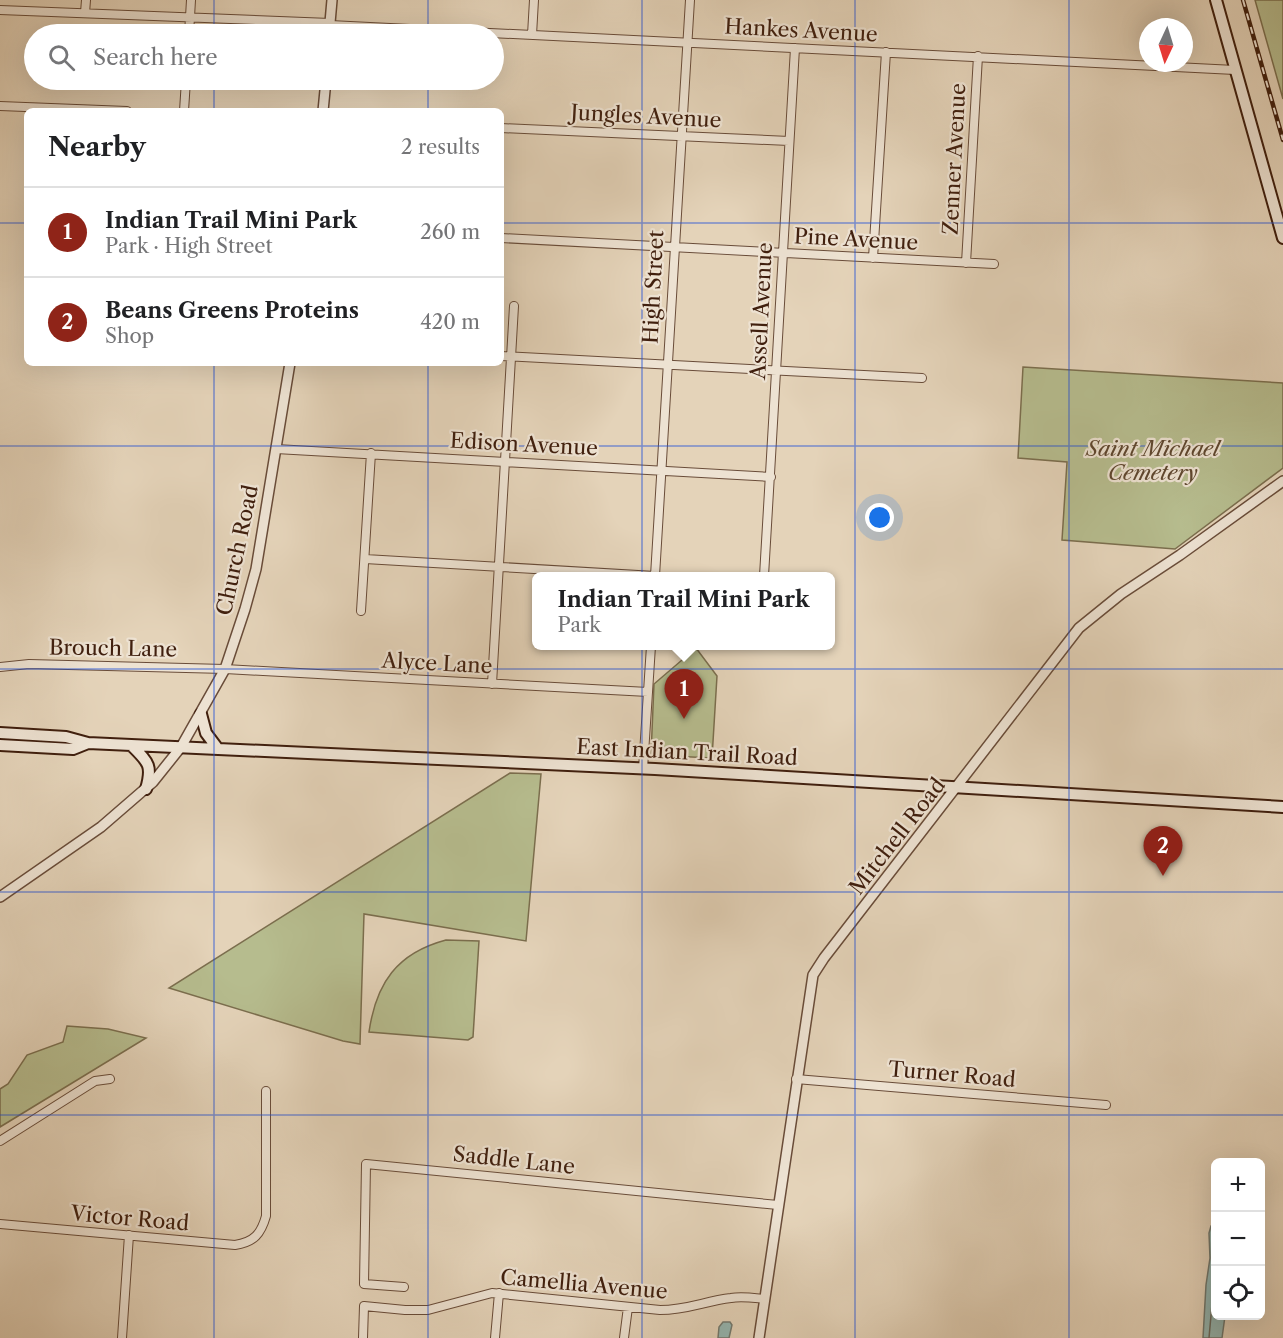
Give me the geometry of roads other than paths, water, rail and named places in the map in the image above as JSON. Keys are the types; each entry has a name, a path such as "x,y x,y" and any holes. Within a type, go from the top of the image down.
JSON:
{"main road":[{"path":"1216,0 1283,238"},
{"path":"201,714 205,732 218,749"},
{"name":"East Indian Trail Road","path":"0,733 66,737 88,743 643,769 1283,807"},
{"name":"East Indian Trail Road","path":"0,745 73,749 88,743"},
{"path":"131,745 150,767 146,789"}],"street":[{"path":"85,13 86,0"},
{"path":"190,24 191,0"},
{"path":"330,24 332,0"},
{"path":"532,35 534,0"},
{"name":"High Street","path":"655,572 673,247 690,0"},
{"name":"Hankes Avenue","path":"0,10 274,24"},
{"name":"Hankes Avenue","path":"504,34 1235,70"},
{"name":"Assell Avenue","path":"764,572 795,48"},
{"path":"873,258 886,52"},
{"name":"Zenner Avenue","path":"966,263 978,56"},
{"path":"184,108 185,90"},
{"path":"323,108 325,90"},
{"path":"0,106 51,108"},
{"name":"Jungles Avenue","path":"504,128 789,141"},
{"name":"Pine Avenue","path":"504,238 994,264"},
{"path":"492,684 514,306"},
{"path":"504,356 922,378"},
{"name":"Church Road","path":"0,897 101,827 146,789 181,747 201,714 225,669 256,569 290,366"},
{"name":"Edison Avenue","path":"276,449 771,477"},
{"path":"361,611 371,453"},
{"name":"Mitchell Road","path":"759,1338 813,975 1079,628 1121,594 1283,481"},
{"path":"365,559 586,572"},
{"path":"643,769 651,650"},
{"name":"Brouch Lane","path":"0,667 29,664 225,669"},
{"name":"Alyce Lane","path":"225,669 648,692"},
{"path":"0,1141 95,1081 110,1079"},
{"name":"Turner Road","path":"796,1079 1106,1105"},
{"name":"Victor Road","path":"0,1224 235,1245 256,1238 263,1227 266,1216 266,1091"},
{"name":"Saddle Lane","path":"404,1287 364,1284 366,1164 778,1205"},
{"path":"122,1338 129,1235"},
{"name":"Camellia Avenue","path":"363,1338 364,1306 428,1310 492,1293 675,1310 733,1297 765,1299"},
{"path":"495,1338 499,1293"},
{"path":"624,1338 628,1307"}],"water":[{"path":"1211,1226 1211,1320 1224,1320 1222,1338 1203,1338 1210,1258"},
{"path":"723,1322 730,1322 732,1325 729,1338 718,1338 719,1327"}],"railway":[{"path":"1243,0 1283,140"}],"place":[{"name":"Indian Trail Mini Park","path":"684,719"},
{"name":"Beans Greens Proteins","path":"1163,876"}],"park label":[{"name":"Saint Michael Cemetery","path":"1153,460"}]}
